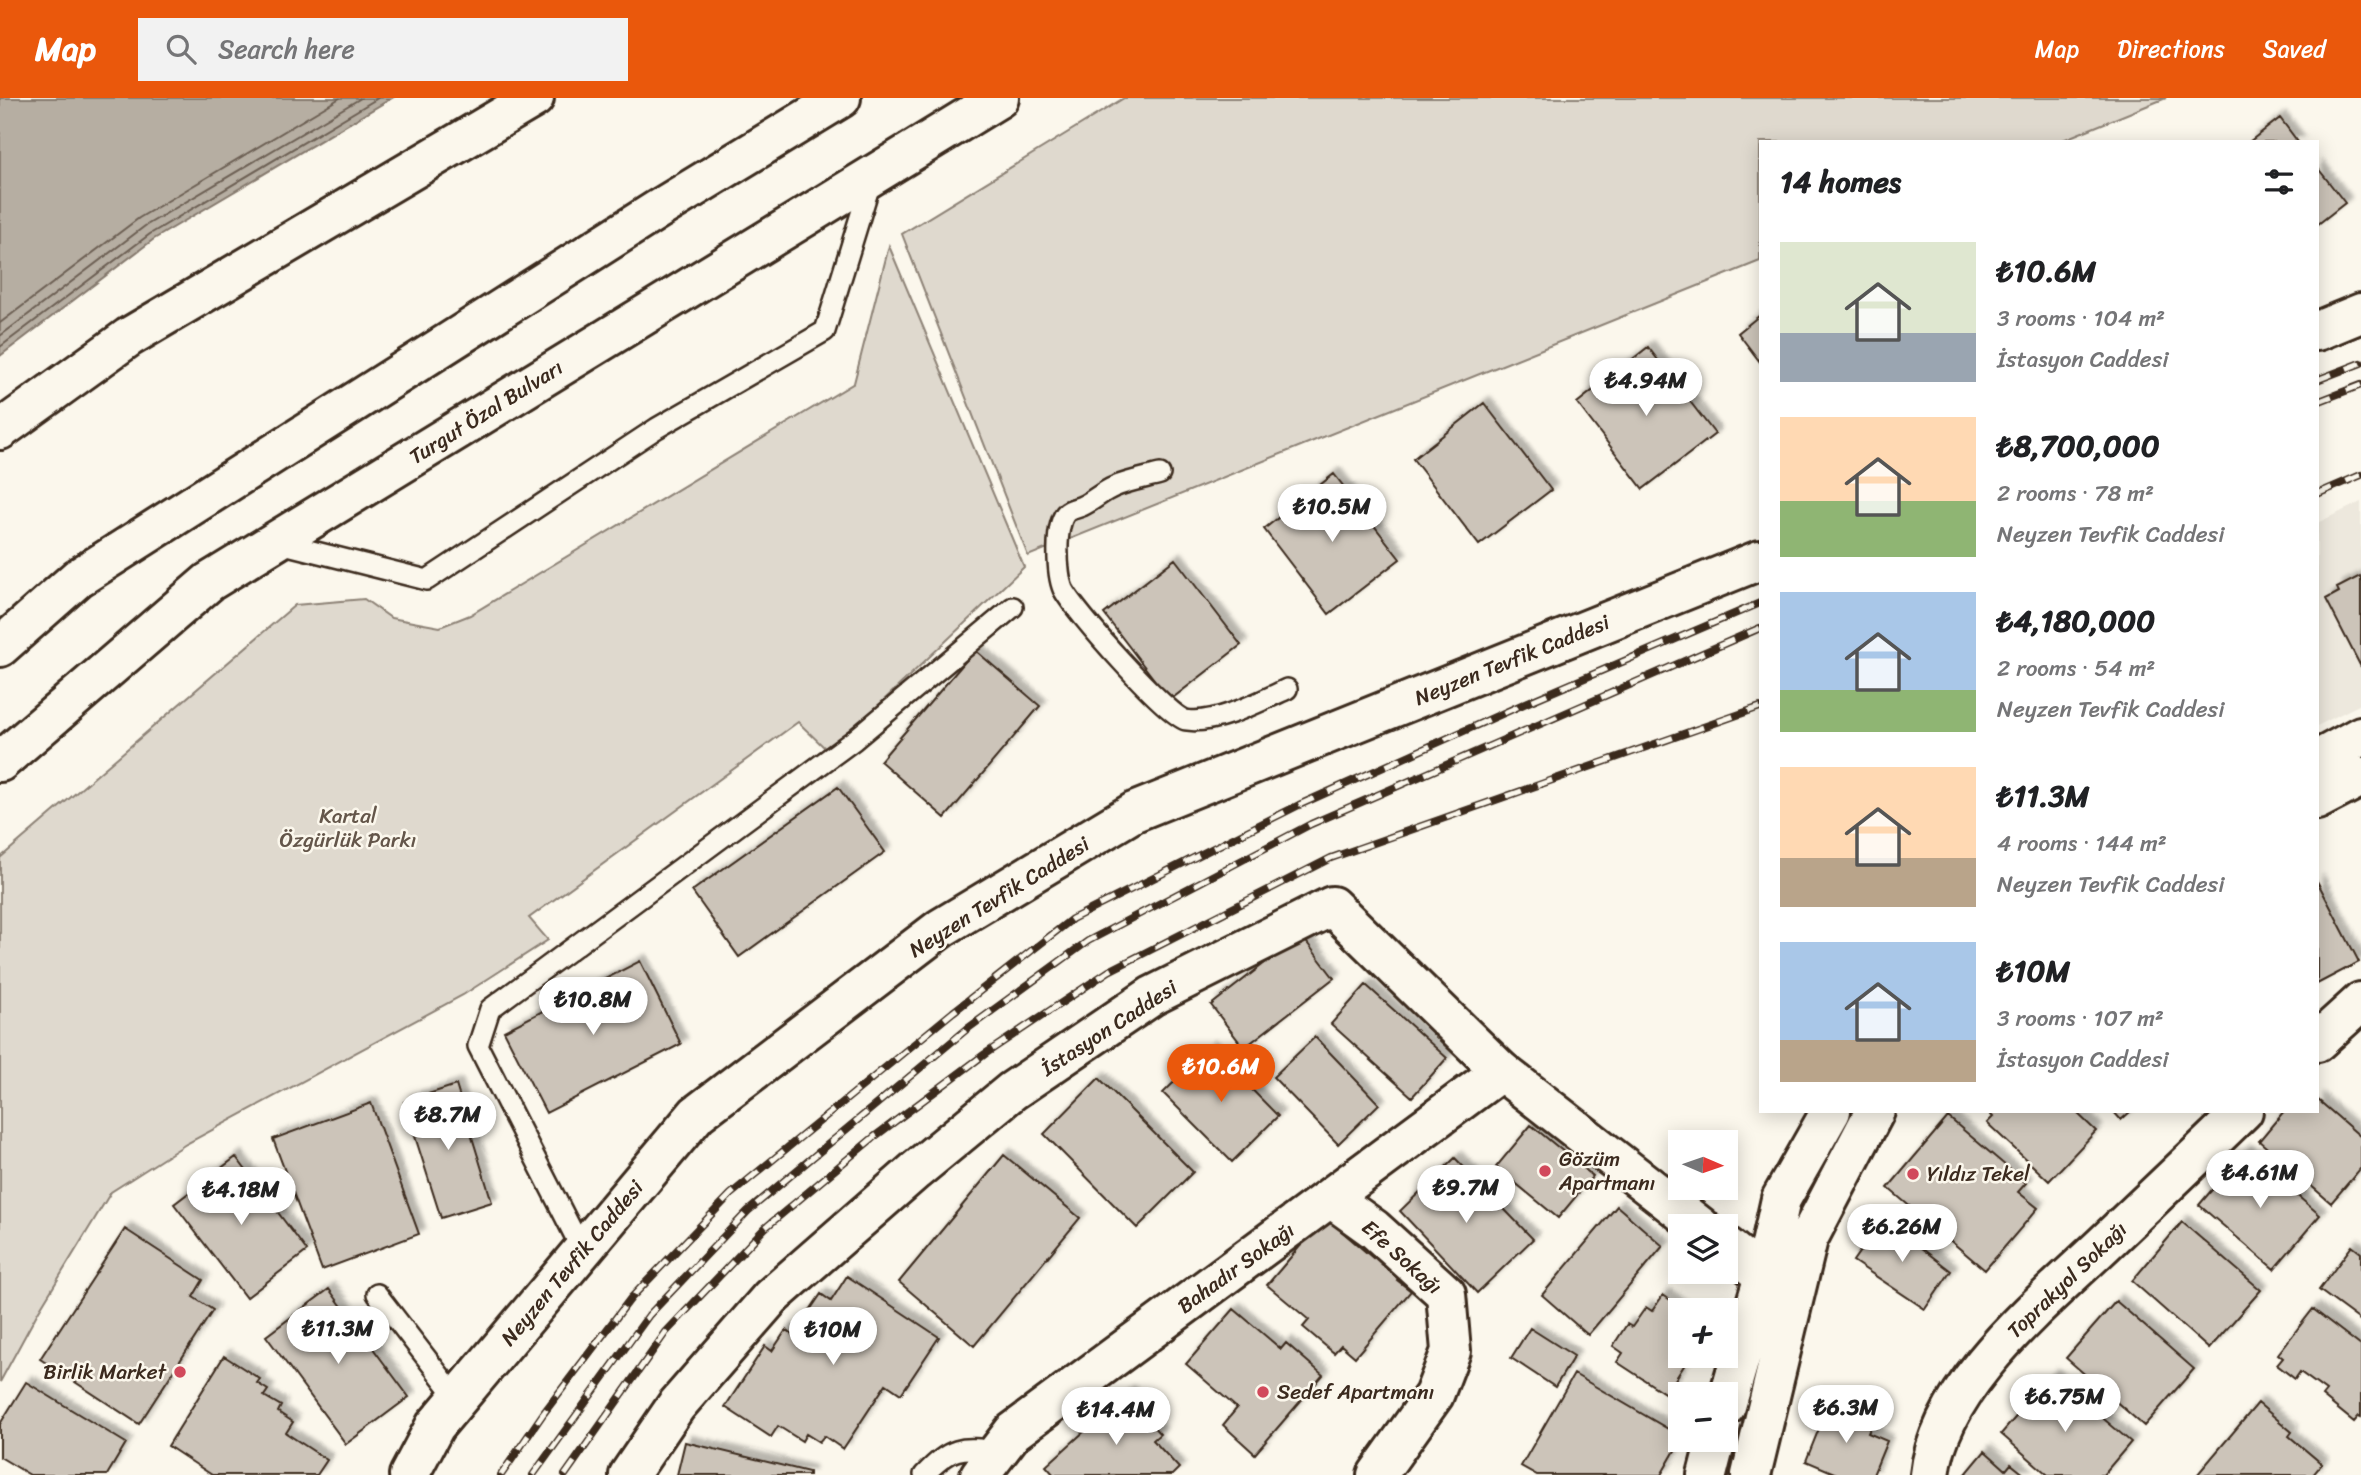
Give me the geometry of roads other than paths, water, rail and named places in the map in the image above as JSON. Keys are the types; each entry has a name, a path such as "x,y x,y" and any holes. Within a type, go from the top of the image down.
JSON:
{"main road":[{"path":"0,430 129,337 534,98"},
{"path":"0,647 78,578 657,210 841,98"},
{"name":"Turgut Özal Bulvarı","path":"0,762 209,582 999,98"},
{"path":"2319,330 2361,313"},
{"name":"Neyzen Tevfik Caddesi","path":"409,1475 435,1426 697,1114 941,928 1134,812 1759,560"},
{"path":"2319,759 2361,736"},
{"path":"2319,799 2361,776"},
{"name":"İstasyon Caddesi","path":"629,1475 676,1406 771,1297 915,1171 1012,1091 1152,996 1332,906 1501,1071 1684,1214"},
{"path":"2319,1040 2361,1002"},
{"name":"Bahadır Sokağı","path":"989,1464 1013,1432 1501,1071"},
{"path":"1733,1382 1764,1276 1782,1199 1830,1113"},
{"path":"1751,1475 1808,1239 1874,1113"},
{"name":"Toprakyol Sokağı","path":"1930,1475 1931,1460 1953,1408 1996,1347 2241,1113"},
{"name":"Efe Sokağı","path":"1331,1198 1374,1229 1446,1294 1451,1351 1434,1395 1377,1475"},
{"path":"1738,1255 1764,1276"},
{"path":"1707,1475 1713,1452"}],"lane":[{"path":"275,542 427,580 657,428 825,331 873,174"},
{"path":"1160,474 1114,486 1081,507 1067,512 1060,523 1057,567 1063,590 1128,669 1172,713 1185,720 1205,719 1241,710 1287,689"},
{"path":"582,1250 478,1045 490,1009 854,740 1013,607"},
{"path":"377,1294 458,1399"},
{"path":"924,1475 948,1453 966,1448 989,1464"}],"water":[{"path":"0,98 392,98 154,239 0,356"}],"railway":[{"path":"2319,379 2361,363"},
{"path":"2319,401 2361,385"},
{"path":"2319,493 2361,475"},
{"path":"501,1475 543,1414 631,1298 731,1194 953,1012 1072,919 1299,805 1526,703 1759,603"},
{"path":"533,1475 649,1315 748,1211 967,1029 1088,941 1311,824 1759,628"},
{"path":"565,1475 666,1332 765,1228 874,1137 985,1054 1109,971 1331,858 1759,707"}],"place":[{"name":"Gözüm Apartmanı","path":"1545,1171"},
{"name":"Yıldız Tekel","path":"1913,1174"},
{"name":"Birlik Market","path":"180,1372"},
{"name":"Sedef Apartmanı","path":"1263,1392"}],"park label":[{"name":"Kartal Özgürlük Parkı","path":"348,828"}]}
